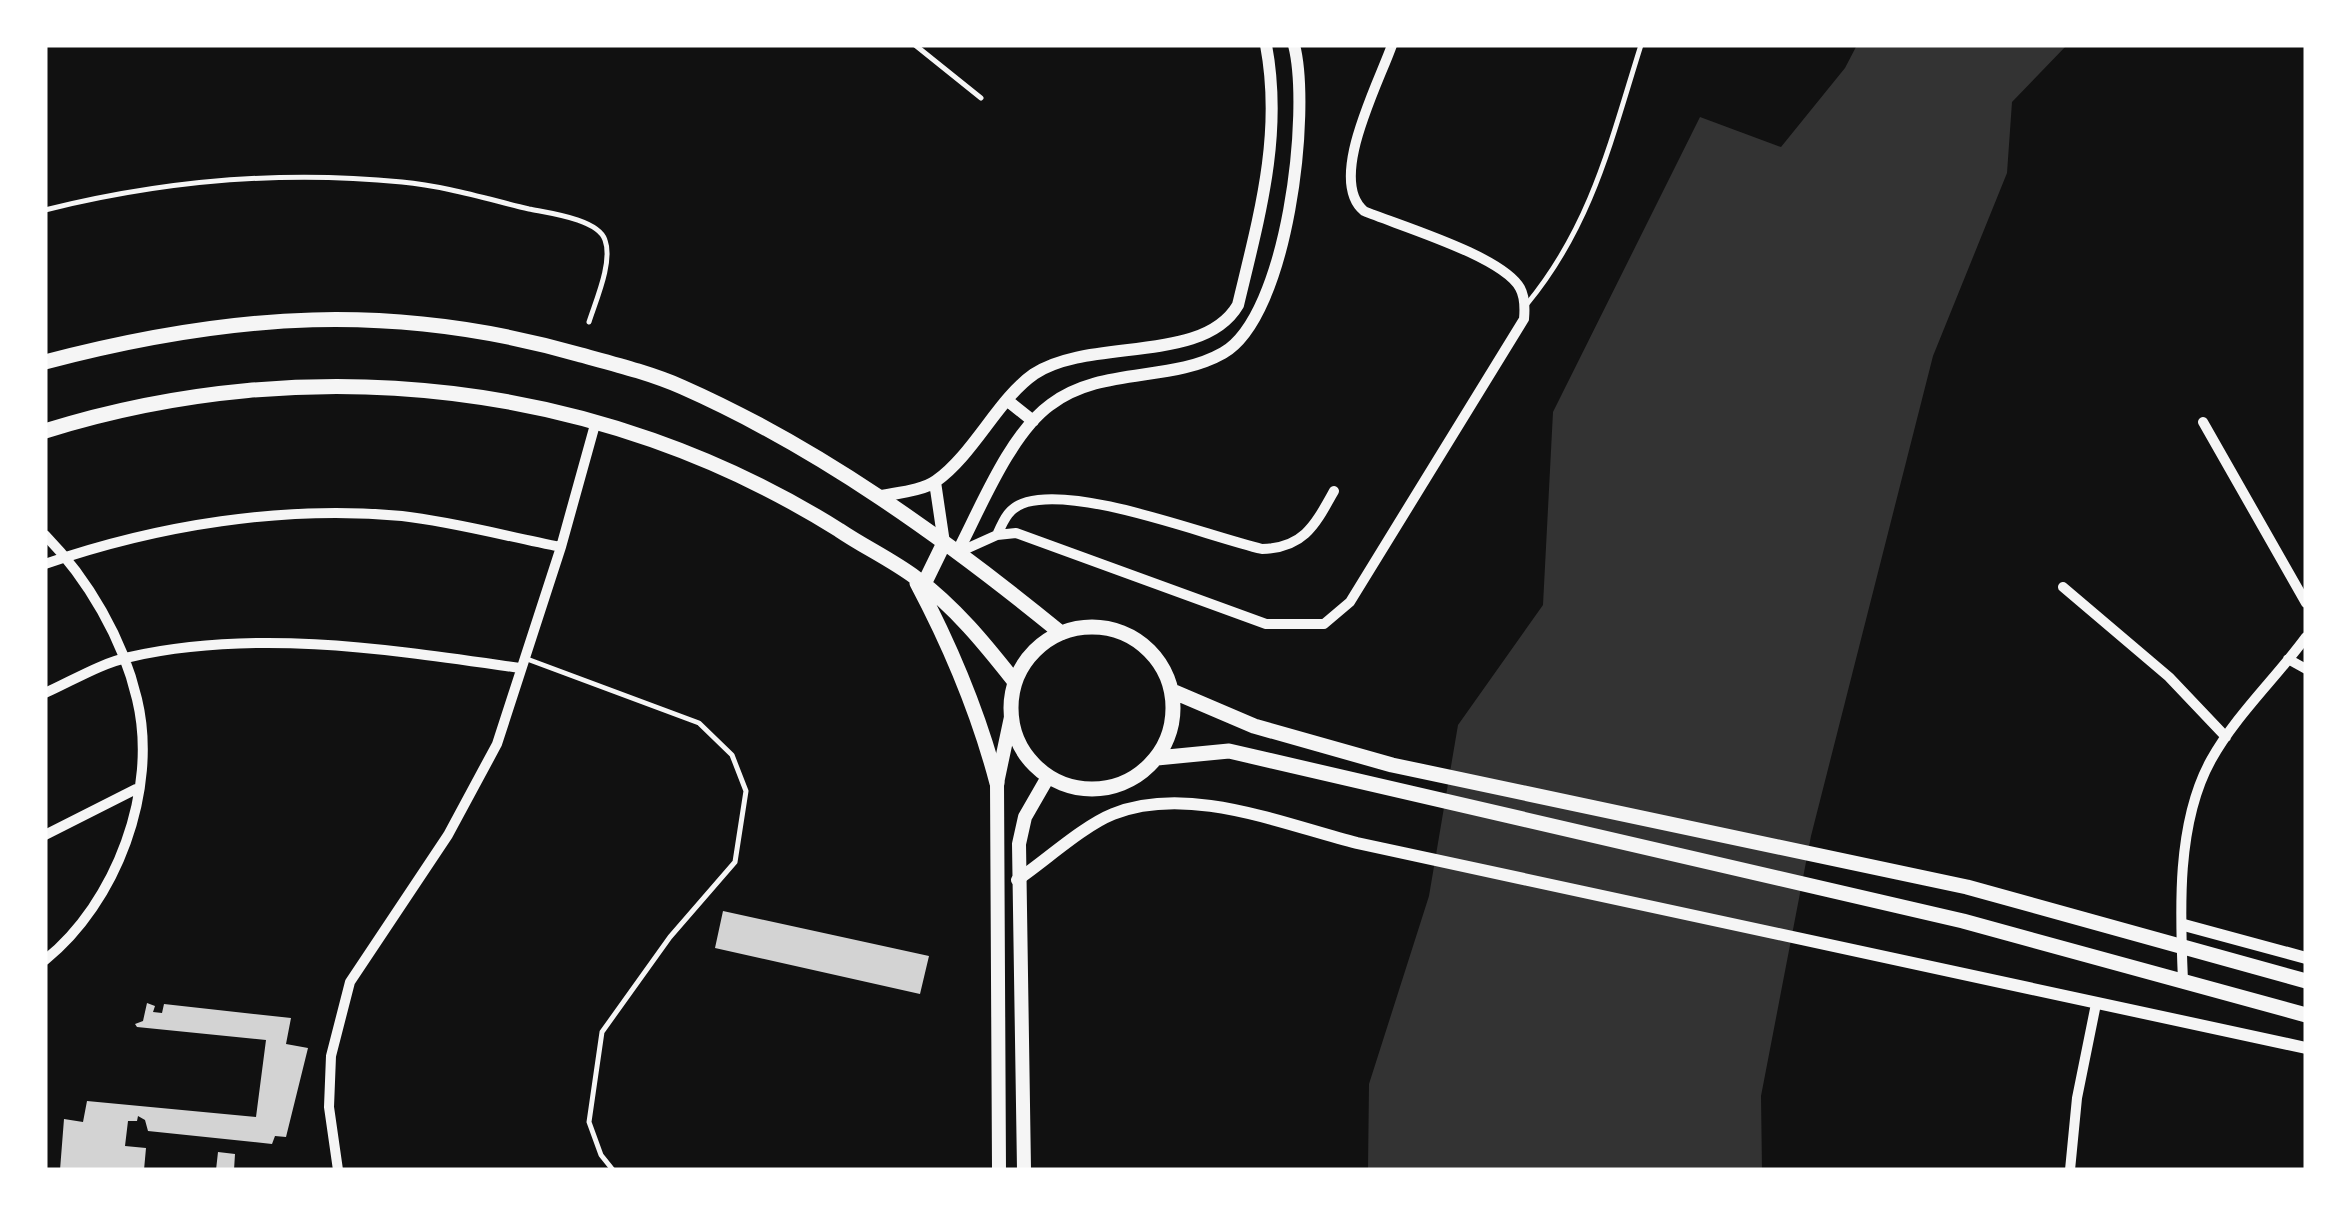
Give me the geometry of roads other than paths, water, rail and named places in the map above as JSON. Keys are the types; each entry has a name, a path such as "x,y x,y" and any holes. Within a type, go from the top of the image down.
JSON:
{"main road":[{"path":"45,362 150,334 254,322 352,317 454,326 539,342 681,386 877,498 1061,633"},
{"path":"45,431 177,398 319,387 407,388 503,398 596,421 685,450 788,498 918,579 966,622 1014,682"},
{"path":"918,579 950,548"},
{"path":"918,579 980,716 996,783 999,1170"},
{"path":"996,783 1011,717 1014,682 1032,652 1061,633 1096,627 1130,636 1158,659 1172,691 1172,726 1158,758 1133,779 1103,789 1071,787 1048,777 1017,740 1011,717"},
{"path":"1172,691 1254,726 1392,765 1968,887 2306,981"},
{"path":"1158,758 1229,751 1963,921 2306,1015"},
{"path":"1024,1170 1017,880 1025,817 1048,777"}],"street":[{"path":"877,498 935,482 983,436 1008,401 1036,373 1060,362 1204,335 1228,322 1238,305 1272,152 1274,105 1266,45"},
{"path":"950,548 1044,408 1083,386 1222,354 1238,342 1256,319 1269,291 1301,128 1302,86 1294,45"},
{"path":"950,548 997,534 1016,533 1266,624 1324,624 1350,602 1458,432 1524,318 1526,307 1520,288 1487,262 1364,211 1354,202 1348,173 1392,45"},
{"path":"1008,401 1033,421"},
{"path":"338,1170 330,1107 331,1056 350,982 480,781 561,547 596,421"},
{"path":"2203,422 2306,602"},
{"path":"935,482 950,548"},
{"path":"997,534 1006,514 1026,502 1063,500 1262,549 1284,548 1302,541 1334,490"},
{"path":"45,564 214,522 364,514 406,517 561,547"},
{"path":"45,535 66,556 126,657 138,703 136,789 118,862 98,901 69,941 45,960"},
{"path":"2063,587 2169,676 2226,737"},
{"path":"2184,982 2185,861 2195,796 2226,737 2306,636"},
{"path":"45,693 126,657 189,648 294,645 522,663"},
{"path":"2288,659 2306,669"},
{"path":"45,835 136,789"},
{"path":"1017,880 1111,814 1159,802 1224,810 1357,843 2306,1048"},
{"path":"2184,925 2306,958"},
{"path":"2070,1170 2077,1098 2096,1004"}],"lane":[{"path":"914,45 981,98"},
{"path":"1526,307 1562,258 1591,205 1641,45"},
{"path":"45,210 170,184 230,180 325,178 442,188 552,214 600,232 606,240 606,256 590,322"},
{"path":"522,663 699,723 732,756 746,791 735,862 670,937 602,1032 589,1122 602,1155 613,1170"}]}
